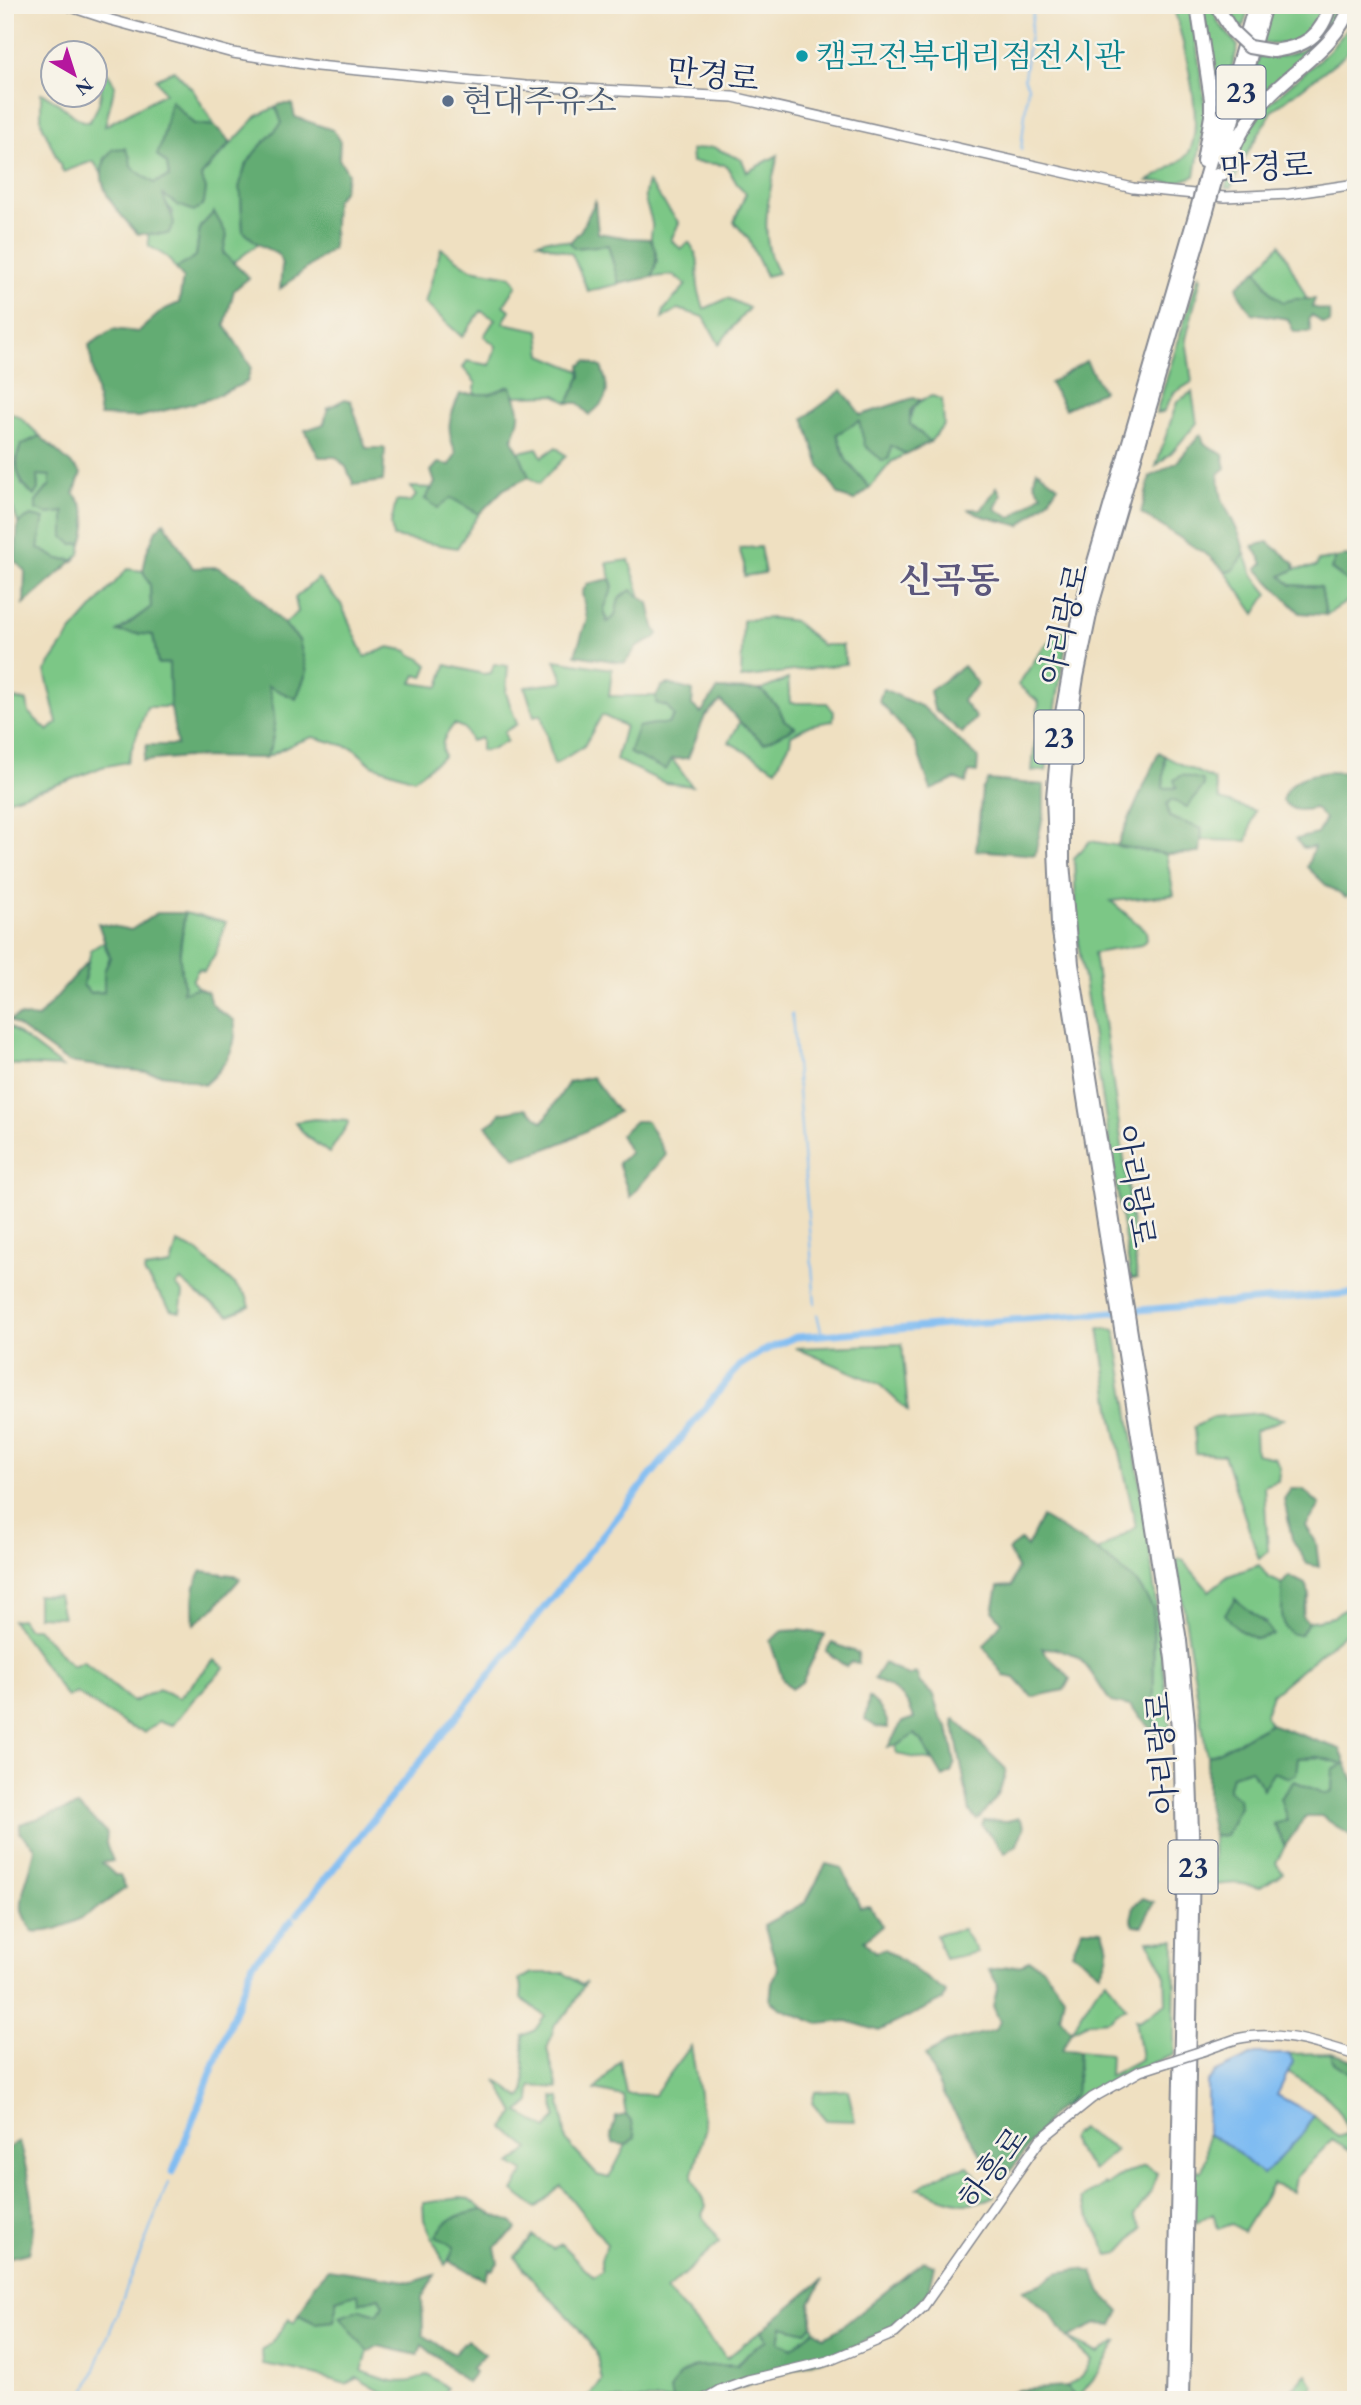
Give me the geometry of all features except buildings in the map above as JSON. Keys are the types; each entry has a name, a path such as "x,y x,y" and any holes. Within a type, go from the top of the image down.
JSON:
{"highway":[{"path":"1197,5 1211,100 1211,116 1201,171 1211,176 1224,173 1247,121 1266,98 1326,46 1346,19 1350,5"},
{"path":"1216,5 1232,31 1249,47 1273,51 1296,47 1317,33 1326,21 1330,5"},
{"name":"아리랑로","path":"1182,2400 1193,1859 1191,1790 1180,1641 1118,1278 1072,964 1063,863 1063,793 1068,735 1092,604 1202,210 1255,5"},
{"name":"아리랑로","path":"1211,176 1265,5"},
{"name":"아리랑로","path":"1128,1340 1172,1659 1181,1764 1184,1898 1173,2400"}],"street":[{"name":"만경로","path":"65,5 233,53 317,66 526,86 733,97 1133,188 1225,197 1289,194 1356,184"},
{"name":"하흥로","path":"704,2400 720,2390 748,2380 828,2361 895,2333 923,2307 1040,2140 1091,2098 1140,2071 1237,2039 1284,2036 1356,2055"}],"green space":[{"path":"1173,5 1191,5 1206,111 1195,176 1174,183 1148,181 1185,157 1193,141 1195,123 1191,81"},
{"path":"1201,5 1213,5 1218,22 1238,46 1216,121 1212,54"},
{"path":"1224,5 1250,5 1242,30 1228,14"},
{"path":"1273,5 1324,5 1316,25 1305,36 1292,43 1261,43"},
{"path":"1327,5 1345,5 1328,37 1264,92 1243,119 1259,56 1274,57 1305,48 1316,38"},
{"path":"1356,8 1356,39 1344,56 1273,110 1245,157 1231,188 1225,188 1239,150 1253,123 1271,102 1339,39"},
{"path":"174,70 193,90 215,126 194,124 172,102 157,155 167,164 169,177 154,183 130,167 130,157 105,157 102,174 93,161 63,172 41,122 41,108 64,108 77,118 89,122 96,110 108,108 108,74 115,85 105,126 165,93 156,79"},
{"path":"171,101 194,124 215,126 231,142 201,176 206,189 204,204 194,211 163,195 174,224 168,234 138,234 107,194 102,172 105,160 113,149 125,148 131,167 154,183 169,177 167,164 157,155"},
{"path":"292,104 295,117 333,130 340,140 339,159 348,173 343,191 335,201 333,248 280,289 282,265 279,255 258,244 243,231 239,188 245,167 282,123 276,107"},
{"path":"276,107 282,123 250,159 243,179 243,231 258,244 233,263 200,227 196,256 176,269 167,257 149,246 148,234 168,234 173,212 164,201 163,194 178,205 206,189 201,176 257,116"},
{"path":"713,147 742,160 747,172 778,155 766,230 768,245 778,273 766,276 748,238 734,222 746,193 726,165 692,162 691,150"},
{"path":"648,182 679,223 671,240 681,249 689,242 696,255 698,286 704,309 728,298 749,308 719,344 704,317 678,309 662,319 664,310 686,285 673,275 652,277 657,258 651,240 651,217 645,199"},
{"path":"595,202 598,233 650,239 656,258 652,277 619,284 608,245 574,248 570,242 581,230"},
{"path":"214,212 227,235 223,253 249,278 234,290 225,325 251,367 247,382 209,399 139,417 100,416 89,345 113,329 138,332 163,310 179,303 183,278 176,269 196,256 200,227"},
{"path":"548,239 570,242 574,248 608,245 619,284 588,291 572,254 538,242"},
{"path":"1280,244 1307,299 1283,303 1272,294 1257,270"},
{"path":"441,248 471,269 511,276 517,285 504,305 510,310 503,323 539,330 542,355 580,371 581,376 568,403 556,395 515,396 509,386 490,394 474,394 476,383 463,368 467,361 490,365 496,346 484,336 495,319 481,311 462,337 425,303"},
{"path":"1257,270 1272,294 1283,302 1315,299 1312,307 1329,311 1330,323 1323,324 1312,315 1309,319 1311,332 1294,332 1288,319 1252,313 1240,296 1237,286"},
{"path":"1199,274 1201,278 1186,339 1192,382 1174,393 1163,412 1156,413"},
{"path":"587,361 601,367 607,389 601,405 589,415 578,403 568,403 581,376 580,366"},
{"path":"1086,361 1103,391 1065,409 1050,383"},
{"path":"510,386 519,413 512,440 529,477 504,489 479,514 451,498 438,508 425,499 435,483 431,471 438,463 450,465 456,453 450,436 450,423 460,394 490,394"},
{"path":"842,390 861,415 913,398 921,399 910,411 910,424 930,442 906,454 891,446 889,458 883,461 865,446 859,421 837,434 846,460 870,488 854,501 839,495 820,466 804,418"},
{"path":"1192,392 1197,423 1156,466 1177,402"},
{"path":"932,396 942,399 944,425 930,442 910,424 915,406"},
{"path":"345,399 351,401 366,448 385,448 383,481 354,485 346,467 336,457 319,457 305,430 324,424 328,408"},
{"path":"5,410 20,417 40,436 21,445 15,461 22,485 38,489 37,475 50,475 50,485 36,502 48,514 64,512 72,544 82,543 80,554 74,560 58,559 37,548 44,519 31,516 18,523 11,502 5,498"},
{"path":"859,421 906,454 891,462 870,488 846,460 837,434"},
{"path":"1201,434 1204,443 1223,455 1226,468 1218,474 1222,499 1240,536 1245,554 1233,570 1226,572 1210,557 1141,513 1150,477 1177,462"},
{"path":"40,436 81,473 74,494 86,517 82,543 72,544 64,537 64,512 48,514 36,510 36,502 50,485 50,476 37,475 38,489 34,496 20,479 17,460 21,445"},
{"path":"556,447 566,456 539,484 529,477 519,452 537,448 542,457"},
{"path":"1037,470 1058,486 1049,499 1020,526 984,517 968,509 982,509 997,487 1001,495 995,509 1011,518 1042,494 1035,483"},
{"path":"411,487 432,488 425,499 451,497 479,514 457,548 393,537 391,524 396,501 410,502 416,496"},
{"path":"31,516 44,519 38,548 58,559 74,560 24,604 25,571 15,561 18,523"},
{"path":"164,522 193,568 217,567 245,583 299,640 307,672 296,699 268,686 274,732 265,758 186,757 143,761 147,745 177,745 170,702 169,663 158,664 153,635 118,632 151,607 150,585 143,571 147,551 156,530"},
{"path":"1268,542 1294,563 1295,569 1281,576 1291,585 1321,587 1326,615 1300,613 1257,569 1263,563 1253,546"},
{"path":"760,547 765,573 744,576 744,564 739,548"},
{"path":"1245,554 1253,575 1268,594 1255,614 1226,572 1233,570"},
{"path":"1336,558 1331,570 1356,588 1354,597 1326,615 1321,587 1291,585 1281,576 1295,569 1316,567 1318,561"},
{"path":"1336,558 1356,558 1356,588 1331,569"},
{"path":"629,560 641,597 631,590 615,616 607,622 604,609 613,587 607,563"},
{"path":"127,569 143,571 150,585 151,607 118,631 153,635 158,664 169,663 171,707 147,707 127,762 102,767 7,800 5,697 27,701 29,713 48,731 57,723 45,671 72,631"},
{"path":"318,578 341,604 365,657 389,647 408,651 428,665 423,677 416,675 412,683 439,687 446,665 483,674 491,673 494,664 508,666 506,693 517,724 504,732 507,741 493,749 481,751 481,738 471,741 464,728 454,724 443,743 444,756 414,779 372,765 353,748 313,737 265,758 272,741 274,722 267,685 299,640 284,624 298,612 295,598"},
{"path":"610,579 613,587 604,609 607,622 615,616 619,598 631,590 649,603 658,634 654,639 637,647 625,663 575,655 587,619 582,593 587,584"},
{"path":"772,618 794,621 822,645 842,645 846,664 741,678 743,620"},
{"path":"1061,630 1067,635 1046,771 1032,771 1039,702 1018,685 1043,648"},
{"path":"555,660 612,669 609,696 656,696 656,703 667,706 674,715 668,724 654,724 672,759 692,786 665,783 616,760 625,726 602,715 584,746 554,765 541,714 534,716 525,687 564,682"},
{"path":"963,666 978,684 962,700 976,718 962,733 934,709 930,691"},
{"path":"788,679 790,703 827,703 834,712 833,721 810,725 791,735 790,743 776,769 729,742 740,722 764,743 794,728 784,720 779,708 761,690"},
{"path":"669,684 693,691 692,705 701,713 718,689 761,690 779,708 784,720 795,727 764,743 721,701 705,716 688,758 672,759 666,770 629,753 638,727 668,724 674,716 667,706 656,703 656,696 662,686"},
{"path":"883,689 923,707 978,758 977,773 969,772 966,783 956,779 931,790 914,741 879,701"},
{"path":"1159,752 1165,756 1163,788 1177,788 1174,780 1182,775 1203,780 1203,787 1187,807 1172,800 1167,804 1169,817 1202,829 1200,853 1166,854 1117,846"},
{"path":"1165,756 1214,780 1220,800 1255,811 1247,841 1201,840 1202,829 1169,817 1167,804 1172,800 1187,807 1203,787 1163,788"},
{"path":"1328,772 1356,773 1356,859 1349,865 1356,878 1356,888 1346,898 1326,885 1307,867 1314,847 1303,848 1296,839 1317,834 1325,819 1315,808 1297,810 1282,800 1294,782"},
{"path":"988,780 1044,785 1044,811 1035,855 976,850 982,790"},
{"path":"1090,841 1166,854 1174,895 1111,901 1146,931 1147,939 1141,945 1094,953 1128,1187 1137,1278 1131,1278 1077,936 1074,858"},
{"path":"157,913 184,913 180,952 183,992 198,988 208,992 214,1006 234,1020 235,1039 232,1048 218,1072 204,1085 176,1076 68,1062 9,1020 19,1016 38,1018 88,961 83,985 90,993 104,992 104,972 110,957 98,923 131,930"},
{"path":"184,913 226,922 216,953 204,971 198,969 192,981 198,988 183,993 180,958"},
{"path":"103,942 110,957 104,972 105,992 90,993 83,985 91,950"},
{"path":"5,1025 8,1026 62,1067 5,1064"},
{"path":"592,1077 618,1112 569,1140 516,1158 486,1126 496,1120 500,1113 526,1108 543,1122 569,1082"},
{"path":"314,1119 348,1121 329,1153 305,1135 295,1122"},
{"path":"635,1121 647,1121 666,1155 630,1197 618,1163 630,1153 620,1135"},
{"path":"177,1243 197,1251 246,1295 250,1306 229,1315 198,1295 181,1280 176,1285 183,1294 180,1312 171,1310 144,1273 145,1269 171,1265"},
{"path":"1099,1328 1115,1330 1147,1526 1171,1735 1156,1734 1153,1608 1137,1583 1098,1551 1136,1527 1112,1415"},
{"path":"902,1344 908,1411 879,1384 796,1348"},
{"path":"1259,1413 1283,1419 1255,1431 1256,1454 1275,1458 1280,1467 1278,1481 1264,1486 1268,1551 1259,1559 1224,1455 1196,1453 1194,1427 1214,1417"},
{"path":"1291,1489 1303,1489 1320,1505 1306,1526 1316,1542 1319,1567 1307,1564 1292,1539 1284,1499"},
{"path":"1042,1517 1098,1551 1137,1583 1153,1608 1156,1734 1130,1706 1111,1702 1091,1672 1077,1657 1068,1652 1042,1648 1070,1679 1064,1690 1032,1697 1015,1678 1004,1676 984,1646 1002,1622 993,1611 998,1587 1012,1586 1017,1568 1008,1550 1021,1540 1027,1547"},
{"path":"1182,1559 1209,1591 1228,1576 1259,1565 1268,1577 1282,1584 1285,1627 1301,1634 1308,1622 1333,1617 1356,1602 1356,1624 1272,1694 1265,1715 1270,1724 1207,1756 1176,1560","holes":["1235,1599 1250,1613 1266,1622 1256,1639 1237,1629"]},
{"path":"202,1571 232,1575 240,1579 215,1607 194,1624 194,1589"},
{"path":"1289,1576 1305,1584 1310,1595 1302,1617 1308,1622 1301,1634 1291,1634 1285,1627 1282,1615 1282,1584"},
{"path":"37,1595 58,1596 63,1617 37,1616"},
{"path":"1235,1599 1261,1620 1273,1635 1256,1639 1237,1629 1225,1614"},
{"path":"21,1619 27,1628 37,1628 72,1666 83,1661 133,1702 159,1689 179,1698 214,1660 225,1667 173,1725 159,1721 146,1732 130,1727 76,1693 67,1697 12,1620"},
{"path":"799,1630 825,1634 802,1682 791,1689 783,1680 770,1641 783,1631"},
{"path":"832,1643 858,1653 859,1663 851,1662 846,1667 826,1651"},
{"path":"884,1663 908,1676 916,1673 920,1683 933,1695 940,1718 948,1727 955,1762 951,1773 943,1777 915,1734 896,1746 888,1747 902,1722 914,1718 903,1697 874,1679"},
{"path":"869,1697 884,1715 888,1728 877,1727 865,1720"},
{"path":"953,1720 1006,1769 996,1797 977,1820 970,1812"},
{"path":"1270,1724 1340,1749 1356,1787 1356,1839 1321,1816 1306,1816 1285,1846 1274,1824 1287,1820 1280,1798 1294,1781 1325,1794 1332,1791 1333,1770 1344,1764 1319,1757 1298,1758 1296,1774 1289,1778 1274,1772 1263,1789 1251,1769 1232,1775 1228,1791 1239,1798 1240,1806 1226,1835 1213,1836 1207,1803 1207,1756"},
{"path":"914,1734 922,1741 932,1761 896,1754 896,1746"},
{"path":"1319,1757 1345,1764 1333,1770 1332,1791 1325,1794 1294,1781 1288,1820 1274,1824 1285,1846 1276,1863 1283,1873 1259,1888 1237,1883 1214,1885 1213,1836 1226,1835 1240,1806 1228,1791 1231,1775 1251,1769 1274,1772 1298,1758"},
{"path":"78,1806 107,1833 106,1843 113,1861 102,1863 115,1875 120,1875 126,1888 69,1924 56,1929 32,1931 23,1913 22,1902 35,1847 20,1833 20,1824"},
{"path":"1019,1818 1024,1827 1017,1845 1005,1853 982,1825 984,1820 1007,1821"},
{"path":"826,1864 842,1868 860,1907 870,1906 882,1926 864,1941 875,1952 885,1949 946,1992 943,2000 879,2031 847,2021 819,2024 770,2001 772,1983 778,1969 764,1925 806,1902"},
{"path":"1143,1898 1154,1902 1142,1926 1134,1926 1131,1919 1134,1906"},
{"path":"963,1929 977,1952 945,1959 936,1935"},
{"path":"1082,1929 1102,1930 1105,1936 1107,1957 1100,1973 1072,1952"},
{"path":"1175,1940 1174,2055 1139,2068 1061,2109 1076,2094 1079,2051 1110,2054 1109,2076 1141,2059 1135,2019 1139,2021 1166,2003 1165,1973 1148,1941"},
{"path":"1029,1960 1042,1967 1064,1996 1060,2017 1071,2031 1062,2050 1079,2051 1076,2094 1053,2113 1005,2178 982,2156 943,2094 925,2055 947,2043 995,2030 1000,2022 993,2006 998,1985 989,1970 1022,1965"},
{"path":"532,1973 564,1973 581,1985 586,1982 568,2013 555,2024 547,2049 558,2088 531,2086 530,2102 519,2112 547,2129 556,2117 553,2097 560,2098 566,2141 597,2175 609,2178 626,2145 635,2137 632,2123 626,2115 623,2096 595,2090 620,2060 626,2094 654,2095 691,2046 705,2130 692,2177 706,2206 702,2215 720,2242 666,2290 727,2358 762,2330 767,2340 748,2353 737,2365 727,2364 672,2399 675,2400 585,2400 602,2381 596,2352 572,2320 538,2286 515,2257 533,2236 553,2249 561,2244 594,2277 601,2271 601,2260 607,2244 561,2186 536,2208 513,2191 524,2172 511,2164 529,2149 504,2128 515,2113 496,2080 521,2098 525,2092 523,2036 535,2030 545,2016 521,1998 522,1987 519,1980"},
{"path":"1106,1980 1126,2007 1108,2020 1089,2022 1071,2031 1097,1989"},
{"path":"1331,2053 1333,2062 1352,2075 1352,2084 1356,2086 1356,2155 1332,2140 1296,2177 1293,2192 1273,2184 1243,2232 1232,2224 1218,2229 1213,2213 1195,2224 1194,2170 1202,2171 1207,2134 1230,2146 1263,2175 1302,2134 1314,2115 1338,2137 1347,2134 1341,2113 1334,2104 1288,2072 1293,2062 1289,2054"},
{"path":"1331,2053 1356,2061 1356,2086 1352,2085 1352,2074 1333,2062"},
{"path":"848,2090 855,2121 826,2120 812,2103 815,2092"},
{"path":"626,2115 632,2123 635,2137 626,2145 613,2143 611,2135 616,2117"},
{"path":"1081,2129 1116,2150 1093,2170 1073,2146 1071,2137"},
{"path":"19,2142 32,2197 32,2238 29,2253 6,2258 5,2150"},
{"path":"968,2166 994,2196 974,2203 965,2203 918,2188 944,2173"},
{"path":"1144,2166 1157,2173 1152,2190 1134,2216 1142,2228 1119,2253 1109,2255 1081,2199 1104,2184 1106,2186 1122,2175"},
{"path":"469,2199 483,2210 458,2216 453,2248 445,2265 424,2220 423,2203"},
{"path":"483,2210 513,2223 517,2229 495,2247 498,2263 492,2270 489,2269 485,2280 449,2261 454,2247 436,2236 450,2220"},
{"path":"924,2261 934,2265 928,2292 909,2316 882,2333 835,2355 702,2400 672,2399 670,2391 679,2375 696,2366 738,2365 748,2353 767,2340 762,2330 823,2279 810,2303 813,2325 806,2332 782,2326 779,2342 792,2348 815,2330 824,2337 839,2329"},
{"path":"328,2269 413,2282 435,2275 422,2298 423,2335 454,2354 467,2340 485,2354 471,2369 475,2372 467,2382 422,2345 418,2355 378,2346 368,2352 340,2316 360,2309 378,2314 383,2305 379,2297 359,2303 358,2293 336,2300 334,2321 315,2323 299,2315 315,2283"},
{"path":"1080,2269 1093,2272 1101,2292 1120,2311 1113,2325 1097,2324 1067,2338 1049,2312 1023,2290 1040,2284 1057,2273"},
{"path":"358,2292 379,2297 383,2305 378,2314 360,2309 341,2316 368,2352 362,2371 395,2382 412,2381 428,2374 447,2388 440,2400 395,2400 357,2378 346,2384 263,2364 262,2351 275,2339 289,2318 295,2322 299,2315 315,2323 335,2300"},
{"path":"813,2325 815,2330 792,2348 779,2342 782,2326 806,2332"},
{"path":"1067,2338 1098,2353 1118,2340 1099,2372 1077,2399 1066,2387 1082,2376 1092,2360"},
{"path":"1307,2374 1314,2386 1297,2400 1280,2400"},
{"path":"1066,2387 1077,2399 995,2400 1018,2390"}],"water":[{"path":"1255,2054 1289,2054 1293,2062 1277,2095 1314,2115 1302,2134 1263,2175 1230,2146 1207,2134 1207,2083 1216,2072"}],"waterway":[{"path":"1021,150 1028,86 1024,78 1034,5"},
{"path":"792,1014 815,1304"},
{"path":"297,1914 739,1366 761,1352 796,1337 1356,1293"},
{"path":"817,1314 822,1335"},
{"path":"173,2172 253,1963 292,1920"},
{"path":"83,2400 168,2183"}],"place":[{"name":"캠코전북대리점전시관","path":"802,56"},
{"name":"현대주유소","path":"448,101"}],"district":[{"name":"신곡동","path":"949,580"}]}
